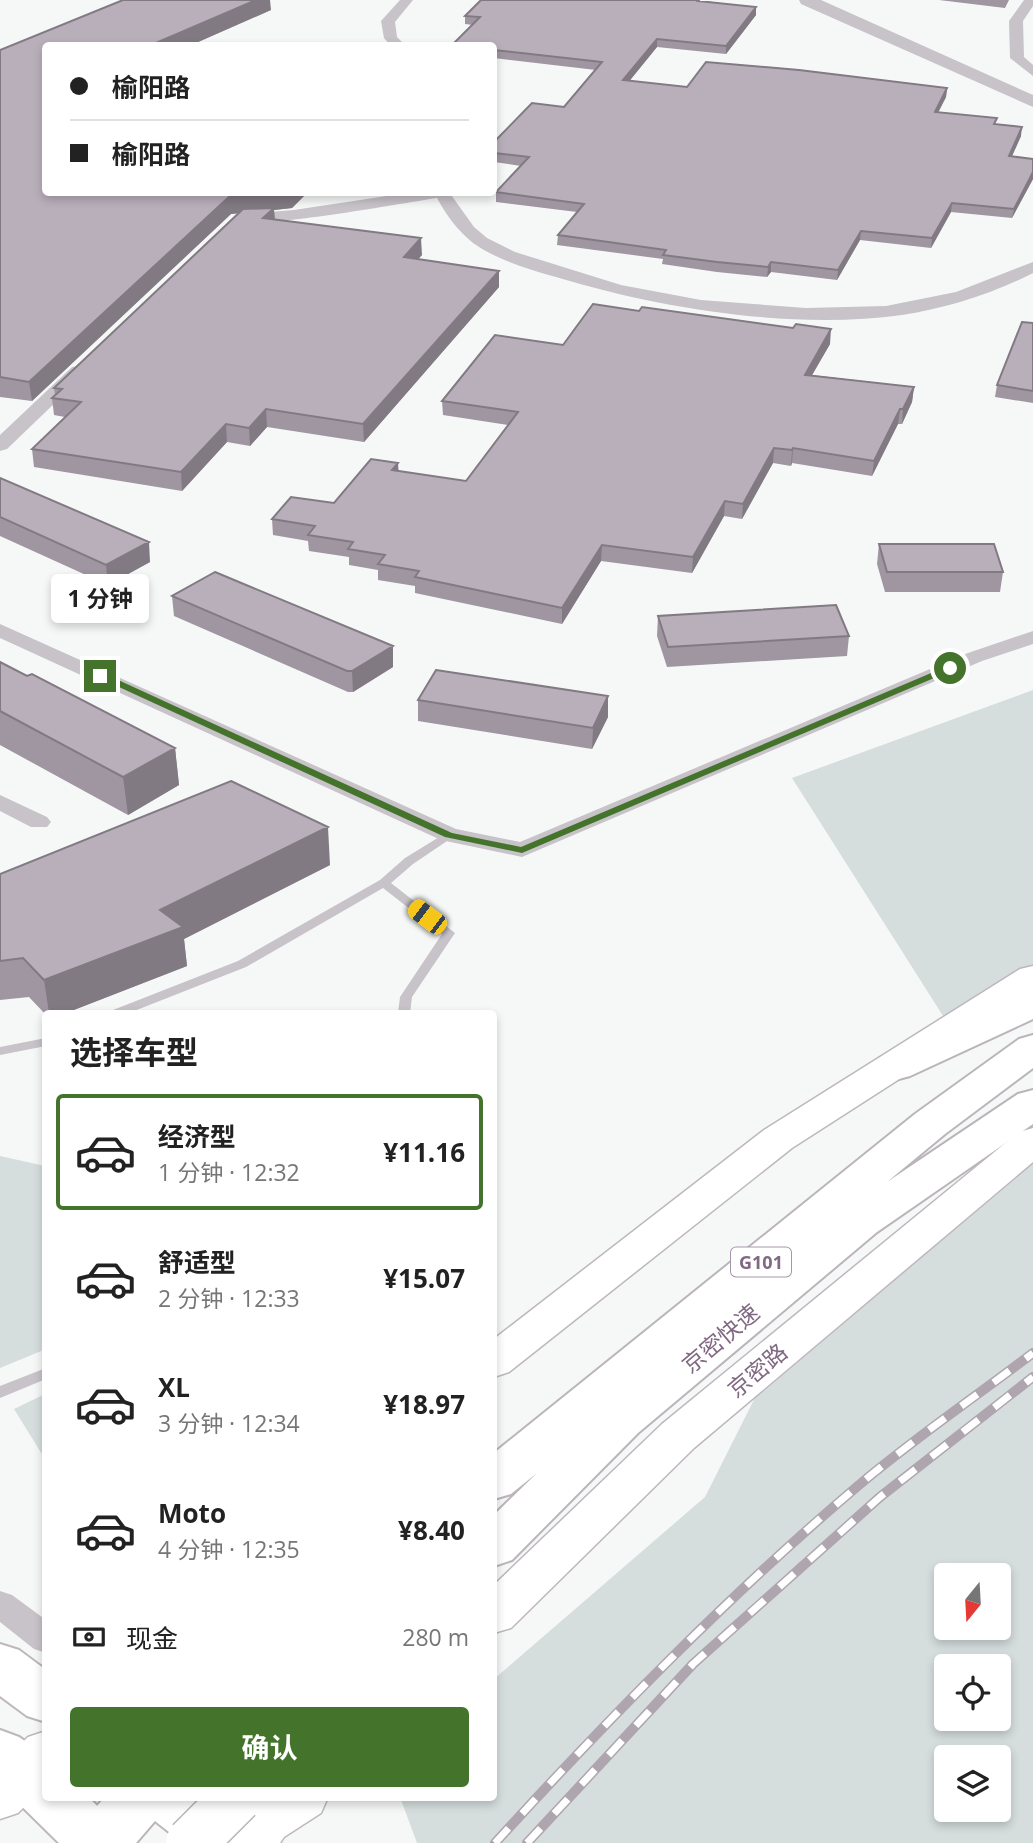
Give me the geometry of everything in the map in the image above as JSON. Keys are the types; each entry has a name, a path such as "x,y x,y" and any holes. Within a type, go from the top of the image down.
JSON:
{"main road":[{"path":"497,1359 778,1139 895,1067 1033,976"},
{"path":"895,1067 1033,1004"},
{"name":"京密快速","path":"497,1478 930,1124 1033,1048"},
{"name":"京密快速","path":"497,1543 621,1420 861,1221 1033,1104"},
{"name":"京密路","path":"497,1611 678,1436 1033,1141"},
{"path":"0,1666 42,1697"},
{"path":"28,1777 42,1790"},
{"path":"53,1801 98,1843 137,1801"},
{"path":"171,1801 225,1843"},
{"path":"191,1843 233,1801"},
{"path":"250,1843 266,1821 297,1801"}],"street":[{"path":"396,42 391,38 388,22 407,0"},
{"path":"807,0 1033,102"},
{"path":"1031,0 1016,21 1017,58 1033,72"},
{"path":"229,228 239,219 294,215 420,196"},
{"path":"442,196 456,219 482,241 528,263 597,285 676,303 732,310 833,314 916,307 977,292 1033,267"},
{"path":"0,445 90,360"},
{"path":"0,630 449,835 522,850 975,657 1033,638"},
{"path":"0,802 39,822"},
{"path":"0,1604 42,1636"}],"lane":[{"path":"126,1010 242,964 384,883 409,861 449,835"},
{"path":"384,883 449,933 406,997 404,1010"},
{"path":"0,1051 42,1043"},
{"path":"0,1392 42,1375"}],"shaded area":[{"path":"1033,690 1033,965 945,1019 792,778"},
{"path":"0,1156 42,1165 42,1351 0,1368"},
{"path":"1033,1159 1033,1843 417,1843 401,1801 497,1801 497,1676 705,1497 786,1336"},
{"path":"42,1395 42,1454 14,1409"}],"building":[{"path":"123,0 256,0 158,42 42,42 42,196 230,196 29,382 0,377 0,50"},
{"path":"481,0 699,0 756,7 726,46 657,39 623,80 687,87 706,62 947,88 935,112 997,118 994,124 1022,127 1009,156 1033,159 1033,172 1014,209 952,203 932,238 861,231 838,270 771,262 768,267 717,262 663,255 666,250 558,235 584,204 497,192 529,157 497,153 497,139 532,103 564,107 602,62 497,50 497,42 455,42 480,17 465,16"},
{"path":"274,208 263,218 421,238 404,257 499,271 363,424 266,409 249,428 226,424 181,472 32,449 81,402 52,398 62,389 54,388 243,209"},
{"path":"593,304 639,311 642,307 793,328 796,324 831,329 805,375 914,387 874,461 793,448 774,448 743,504 725,501 693,557 602,545 562,608 415,577 419,571 378,564 385,555 348,549 353,542 308,535 315,526 272,519 291,497 334,503 371,459 398,463 392,470 466,481 518,412 442,401 495,335 563,345"},
{"path":"1022,322 1033,323 1033,391 997,385"},
{"path":"0,478 149,542 106,565 0,517"},
{"path":"879,544 994,544 1003,572 887,572"},
{"path":"215,572 393,646 352,671 347,671 172,596"},
{"path":"836,605 849,636 668,647 658,616"},
{"path":"0,662 27,676 32,674 175,748 123,777 0,711"},
{"path":"436,670 608,696 593,728 418,700"},
{"path":"231,781 328,827 160,910 183,927 44,980 23,958 0,961 0,874"}],"railway":[{"path":"495,1843 626,1703 763,1570 880,1468 1033,1353"},
{"path":"527,1843 693,1664 880,1497 1033,1377"}],"route":[{"path":"100,676 449,835 522,850 950,668"}]}
